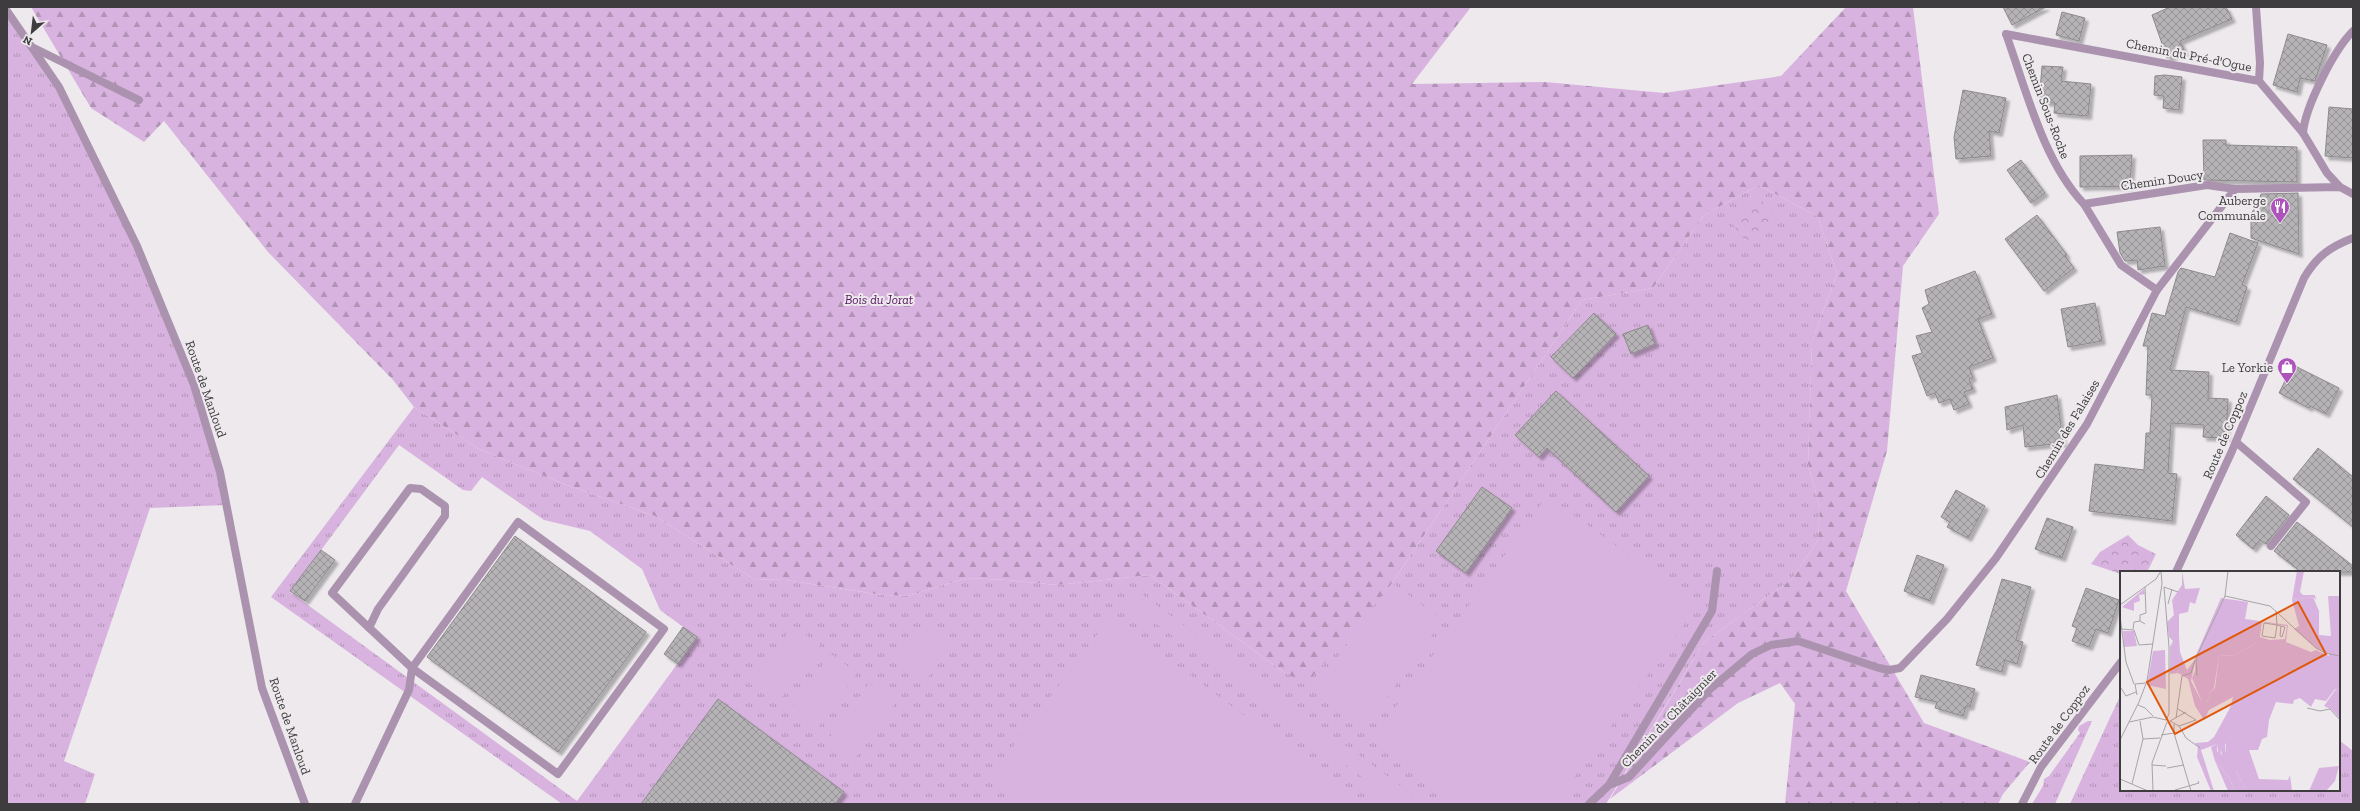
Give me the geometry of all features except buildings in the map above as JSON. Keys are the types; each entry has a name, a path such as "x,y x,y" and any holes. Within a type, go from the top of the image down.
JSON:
{"street":[{"path":"2256,7 2260,63 2258,81"},
{"name":"Route de Manloud","path":"7,11 34,48 59,87 136,246 194,385 220,472 262,688 305,804"},
{"path":"2303,133 2304,120 2309,106 2338,52 2353,31"},
{"name":"Chemin du Pré-d'Ogue","path":"2006,34 2258,81 2303,133 2327,174 2340,187"},
{"name":"Chemin Sous-Roche","path":"2006,34 2052,159 2072,191 2084,204 2121,265 2157,290"},
{"path":"34,48 139,100"},
{"name":"Chemin Doucy","path":"2084,204 2208,185 2235,189 2340,187"},
{"path":"2340,187 2353,194"},
{"name":"Chemin des Falaises","path":"1900,668 1947,619 1991,564 2060,466 2098,404 2157,290 2235,189"},
{"name":"Route de Coppoz","path":"2176,571 2236,442 2304,278 2313,265 2331,247 2353,238"},
{"path":"2236,442 2306,502 2271,546"},
{"path":"355,804 409,690 412,668 518,522 664,628 558,774 412,668 369,628 332,593 410,488 421,489 445,506 445,516 378,609 369,628"},
{"name":"Chemin du Châtaignier","path":"1589,804 1609,785 1712,611 1717,571"},
{"name":"Chemin du Châtaignier","path":"1609,785 1629,777 1709,690 1752,654 1771,645 1798,641 1878,668 1889,670 1900,668"},
{"name":"Route de Coppoz","path":"2022,804 2041,767 2120,663"}],"green space":[{"name":"Bois du Jorat","path":"31,7 1471,7 1412,84 1545,82 1664,93 1781,76 1846,7 1913,7 1939,214 1903,266 1887,451 1846,591 1924,723 2030,762 2003,794 1998,804 1785,804 1795,704 1780,683 1738,703 1610,799 1704,642 1792,579 1818,540 1820,507 1808,464 1812,341 1837,274 1818,217 1759,185 1704,215 1653,288 1582,300 1390,586 1307,683 1285,673 1150,575 1058,585 966,578 908,596 882,595 786,580 754,579 655,516 564,484 479,449 414,407 393,380 268,252 164,121 144,142 91,108"},
{"path":"7,11 59,87 180,348 226,505 150,508 64,761 95,774 85,804 7,804"},
{"path":"1759,185 1818,217 1837,274 1812,341 1808,464 1820,507 1818,540 1792,579 1704,642 1606,804 562,804 271,597 414,407 479,449 564,484 655,516 754,579 786,580 882,595 908,596 966,578 1058,585 1150,575 1285,673 1390,586 1582,300 1653,288 1704,215","holes":["399,445 463,490 471,491 482,477 544,520 590,531 642,569 660,610 697,637 577,801 290,592"]},
{"path":"1759,197 1776,217 1746,241 1729,220"},
{"path":"1547,496 1698,605 1555,804 1461,804 1372,740"},
{"path":"2128,535 2138,545 2156,554 2148,571 2120,571 2120,574 2091,564 2100,552"},
{"path":"1392,583 1443,620 1365,727 1314,690"},
{"path":"1132,587 1425,804 1382,804 1363,778 1158,625 1137,614 1115,609"},
{"path":"1111,616 1362,804 1021,804 988,780"},
{"path":"924,621 954,643 925,681 896,659"},
{"path":"793,626 820,645 777,704 750,684"},
{"path":"831,654 857,673 815,732 788,713"},
{"path":"869,683 896,702 853,761 827,741"},
{"path":"2120,696 2120,791 2340,791 2340,741 2353,751 2353,804 2070,804"},
{"path":"2088,721 2092,721 2055,804 2032,804 2043,786 2044,779 2049,776 2080,733 2078,730 2079,726"}],"place":[{"name":"Auberge Communale","path":"2280,224"},
{"name":"Le Yorkie","path":"2287,384"}]}
